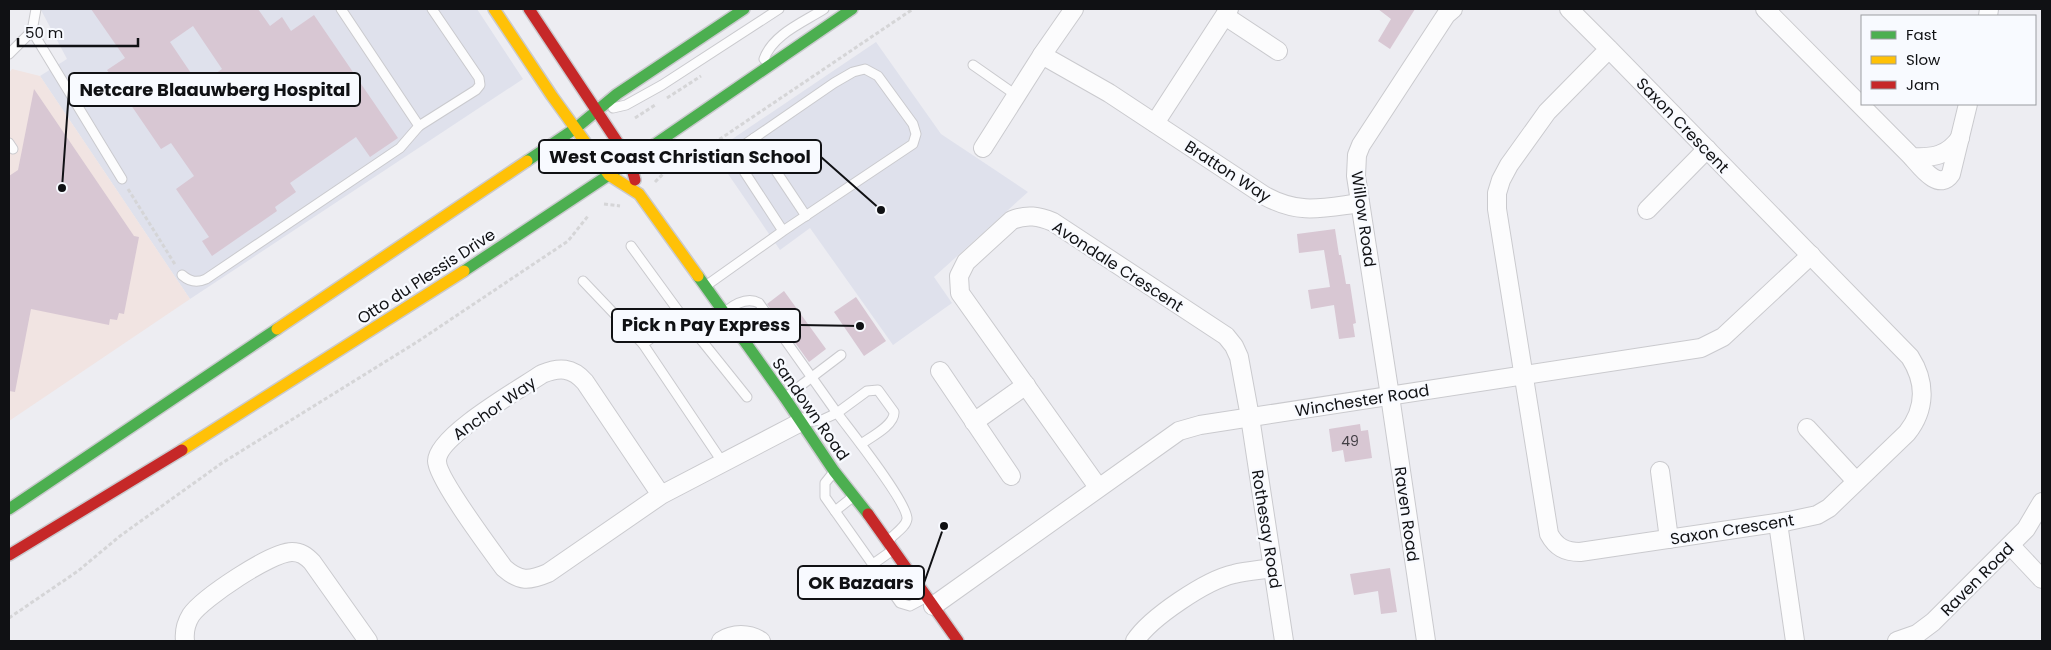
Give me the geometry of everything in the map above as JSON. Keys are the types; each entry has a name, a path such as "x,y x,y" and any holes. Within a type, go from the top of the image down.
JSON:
{"main road":[{"name":"Sandown Road","path":"494,9 609,175 639,194"},
{"name":"Sandown Road","path":"529,9 630,161 639,194 785,398 834,471 890,545 958,641"},
{"path":"9,508 576,128 598,112 617,94 744,9"},
{"name":"Otto du Plessis Drive","path":"9,554 304,375 630,161 852,9"}],"street":[{"path":"983,148 1042,55 1074,9"},
{"name":"Saxon Crescent","path":"1569,9 1609,49 1910,357 1922,383 1918,413 1910,429 1823,512 1811,517 1778,523 1572,552 1565,550 1552,541 1547,526 1497,210 1497,193 1509,165 1547,112 1609,49"},
{"path":"1765,9 1932,178 1938,181 1946,180 1951,174 1968,105"},
{"name":"Willow Road","path":"1390,396 1360,203 1356,165 1361,145 1445,11"},
{"path":"1155,123 1227,12 1278,51"},
{"name":"Bratton Way","path":"1042,55 1109,93 1265,196 1282,205 1297,209 1314,209 1360,203"},
{"path":"1912,158 1930,158 1940,155 1954,146 1960,138"},
{"path":"1647,210 1707,150"},
{"name":"Avondale Crescent","path":"1098,488 962,298 959,282 961,270 966,262 1012,220 1020,216 1042,217 1053,222 1226,336 1234,346 1238,357 1250,417"},
{"name":"Winchester Road","path":"930,602 1179,431 1200,425 1709,345 1723,337 1810,255"},
{"name":"Anchor Way","path":"662,495 585,382 580,376 568,370 556,369 542,374 461,428 441,448 437,460 444,481 504,568 512,576 520,579 537,578 548,573 662,495 801,422"},
{"path":"940,372 1011,476"},
{"path":"974,422 1026,385"},
{"name":"Raven Road","path":"1390,396 1429,638"},
{"name":"Rothesay Road","path":"1250,417 1284,641"},
{"path":"1807,428 1856,481"},
{"path":"1660,471 1670,539"},
{"name":"Raven Road","path":"1897,641 1909,638 1925,628 2026,529 2042,502"},
{"path":"1778,523 1795,641"},
{"path":"2010,546 2042,579"},
{"path":"185,641 186,625 190,616 203,603 255,566 274,556 293,552 300,553 312,562 368,641"},
{"path":"1135,641 1145,628 1202,586 1234,574 1273,568"},
{"path":"720,641 732,636 747,635 761,641"}],"lane":[{"path":"9,54 32,31 36,9"},
{"path":"341,9 419,126"},
{"path":"182,275 190,281 206,279 400,148 419,126 476,90 480,85 479,78 432,9"},
{"path":"598,112 626,105 655,89 779,9"},
{"path":"760,73 769,49 778,39 824,9"},
{"path":"32,31 122,179"},
{"path":"972,65 1016,95"},
{"path":"705,286 913,144 916,134 914,124 878,76 869,70 861,70 834,83 739,149 736,157 783,231"},
{"path":"754,138 806,216"},
{"path":"631,246 682,316 747,397"},
{"path":"583,281 643,344 723,463"},
{"path":"724,312 744,302 752,300 757,302 836,413 861,444 892,490 906,516 905,524 873,564"},
{"path":"643,344 682,316"},
{"path":"785,398 841,355"},
{"path":"801,422 822,420 836,413 867,391 878,390 894,415 891,421 861,444"},
{"path":"834,471 827,478 824,487 825,497 903,606 930,602"},
{"path":"835,511 854,496"}],"path":[{"path":"662,177 669,168 697,148 720,138 913,9"},
{"path":"122,179 182,275"},
{"path":"599,204 624,207"},
{"path":"9,618 78,571 126,532 222,463 417,342 568,241 592,211"}],"shaded area":[{"path":"28,9 477,9 523,79 190,299 40,76 67,59 41,10"},
{"path":"876,42 941,134 1028,192 934,277 952,303 893,345 810,228 780,250 713,152"},
{"path":"12,69 40,76 190,299 9,421 9,73"}],"building":[{"path":"91,9 258,9 270,26 282,17 291,31 314,15 398,138 370,157 356,137 290,183 296,192 275,207 277,211 212,256 202,241 209,237 176,189 194,176 171,143 161,149 107,70 125,58","holes":["193,26 222,69 199,85 170,42"]},
{"path":"1378,9 1415,9 1390,49 1378,41 1391,19"},
{"path":"34,89 134,236 139,237 124,314 119,313 117,320 110,319 109,325 31,309 15,392 9,391 9,176 18,170"},
{"path":"1335,229 1346,284 1350,284 1356,323 1353,324 1355,337 1339,339 1334,305 1311,309 1308,290 1330,287 1324,250 1299,253 1297,234"},
{"path":"784,291 826,349 809,362 767,304"},
{"path":"856,297 886,341 864,356 834,312"},
{"path":"1360,424 1361,431 1368,430 1372,458 1345,462 1343,450 1332,452 1329,429"},
{"path":"1390,568 1397,612 1381,614 1378,591 1354,595 1350,574"}],"traffic: fast":[{"path":"527,161 576,128 617,94 744,9"},
{"path":"464,271 645,151 852,9"},
{"path":"698,276 785,398 834,471 868,514"},
{"path":"9,509 277,329"}],"traffic: slow":[{"path":"494,9 552,96 609,175 639,194 698,276"},
{"path":"277,329 527,161"},
{"path":"182,450 464,271"}],"traffic: jam":[{"path":"529,9 630,161 635,180"},
{"path":"9,555 182,450"},
{"path":"868,514 958,641"}],"place":[{"name":"Netcare Blaauwberg Hospital","path":"62,188"},
{"name":"West Coast Christian School","path":"881,210"},
{"name":"Pick n Pay Express","path":"860,326"},
{"name":"OK Bazaars","path":"944,526"}]}
